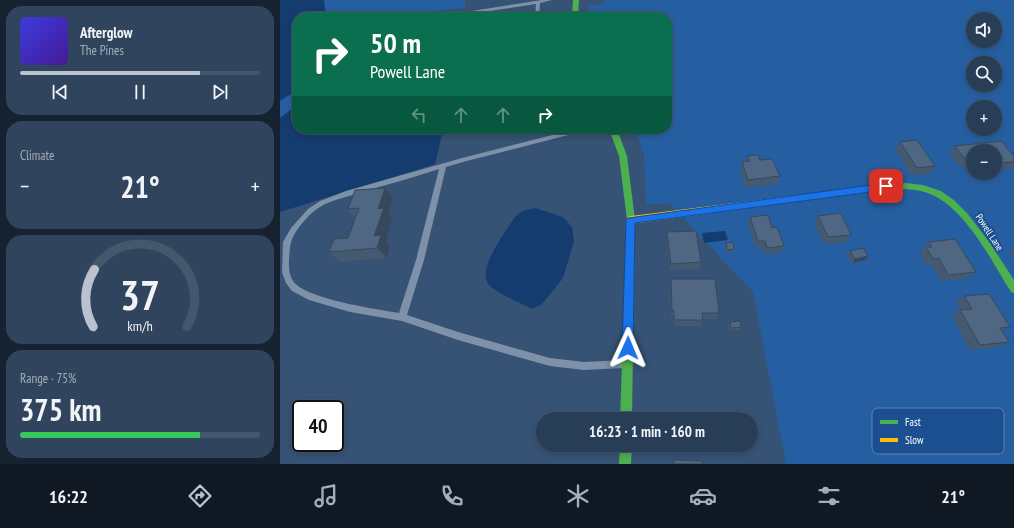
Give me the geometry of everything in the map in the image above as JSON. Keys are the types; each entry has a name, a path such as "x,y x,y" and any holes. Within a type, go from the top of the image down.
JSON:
{"street":[{"path":"575,12 576,0"},
{"path":"615,134 623,156 631,220 626,412"},
{"name":"Powell Lane","path":"631,220 886,186 926,188 946,199 966,216 1014,289"},
{"path":"625,464 626,452"}],"lane":[{"path":"473,12 550,0"},
{"path":"537,12 538,2"},
{"path":"564,134 462,160 346,194 322,203 301,220 293,230 287,242 286,272 289,281 295,289 309,296 350,308 402,317 458,336 550,362 584,366 627,364"},
{"path":"402,317 420,260 443,166"}],"shaded area":[{"path":"280,0 465,0 465,8 423,12 292,12 292,116 280,123"},
{"path":"280,0 324,0 325,12 292,12 292,93 280,101"},
{"path":"604,0 1014,0 1014,464 786,464 753,292 669,203 646,205 644,155 637,134 672,134 672,12 589,12 588,5 603,5"},
{"path":"292,109 292,134 442,134 435,164 280,212 280,118"},
{"path":"535,208 563,217 572,227 574,241 563,278 542,304 532,309 491,287 486,281 486,272 488,262 493,252 515,217 522,211"},
{"path":"725,231 728,240 704,243 702,233"}],"building":[{"path":"917,140 935,166 917,168 900,142"},
{"path":"1001,141 1014,156 1014,162 1002,163 1002,144 973,144"},
{"path":"966,145 966,158 964,158 955,146"},
{"path":"758,155 760,160 772,159 780,176 748,180 742,162 750,161 747,156"},
{"path":"385,188 378,209 384,208 374,236 381,235 377,248 329,252 334,239 348,238 359,208 348,209 355,190"},
{"path":"841,213 851,235 828,237 818,216"},
{"path":"768,215 772,228 777,227 784,246 767,248 765,241 758,241 750,217"},
{"path":"696,231 701,262 671,264 667,232"},
{"path":"955,239 976,272 948,275 939,258 933,259 926,247 932,247 929,242"},
{"path":"733,242 734,249 727,250 726,243"},
{"path":"863,248 868,256 855,259 850,251"},
{"path":"671,279 715,279 719,313 702,313 703,320 674,320 674,310 672,310"},
{"path":"989,294 1010,327 1000,328 1009,342 980,345 960,310 972,309 964,296"},
{"path":"740,321 741,327 731,328 730,322"},
{"path":"674,460 702,461 702,464 674,464"}],"traffic: fast":[{"path":"575,12 576,0"},
{"path":"615,134 623,156 631,220 626,412"},
{"path":"853,191 888,186 906,186 923,188 938,194 952,203 964,215 987,245 1014,289"},
{"path":"625,464 626,452"}],"traffic: slow":[{"path":"631,220 853,191"}],"route":[{"path":"628,348 631,220 886,186"}]}
